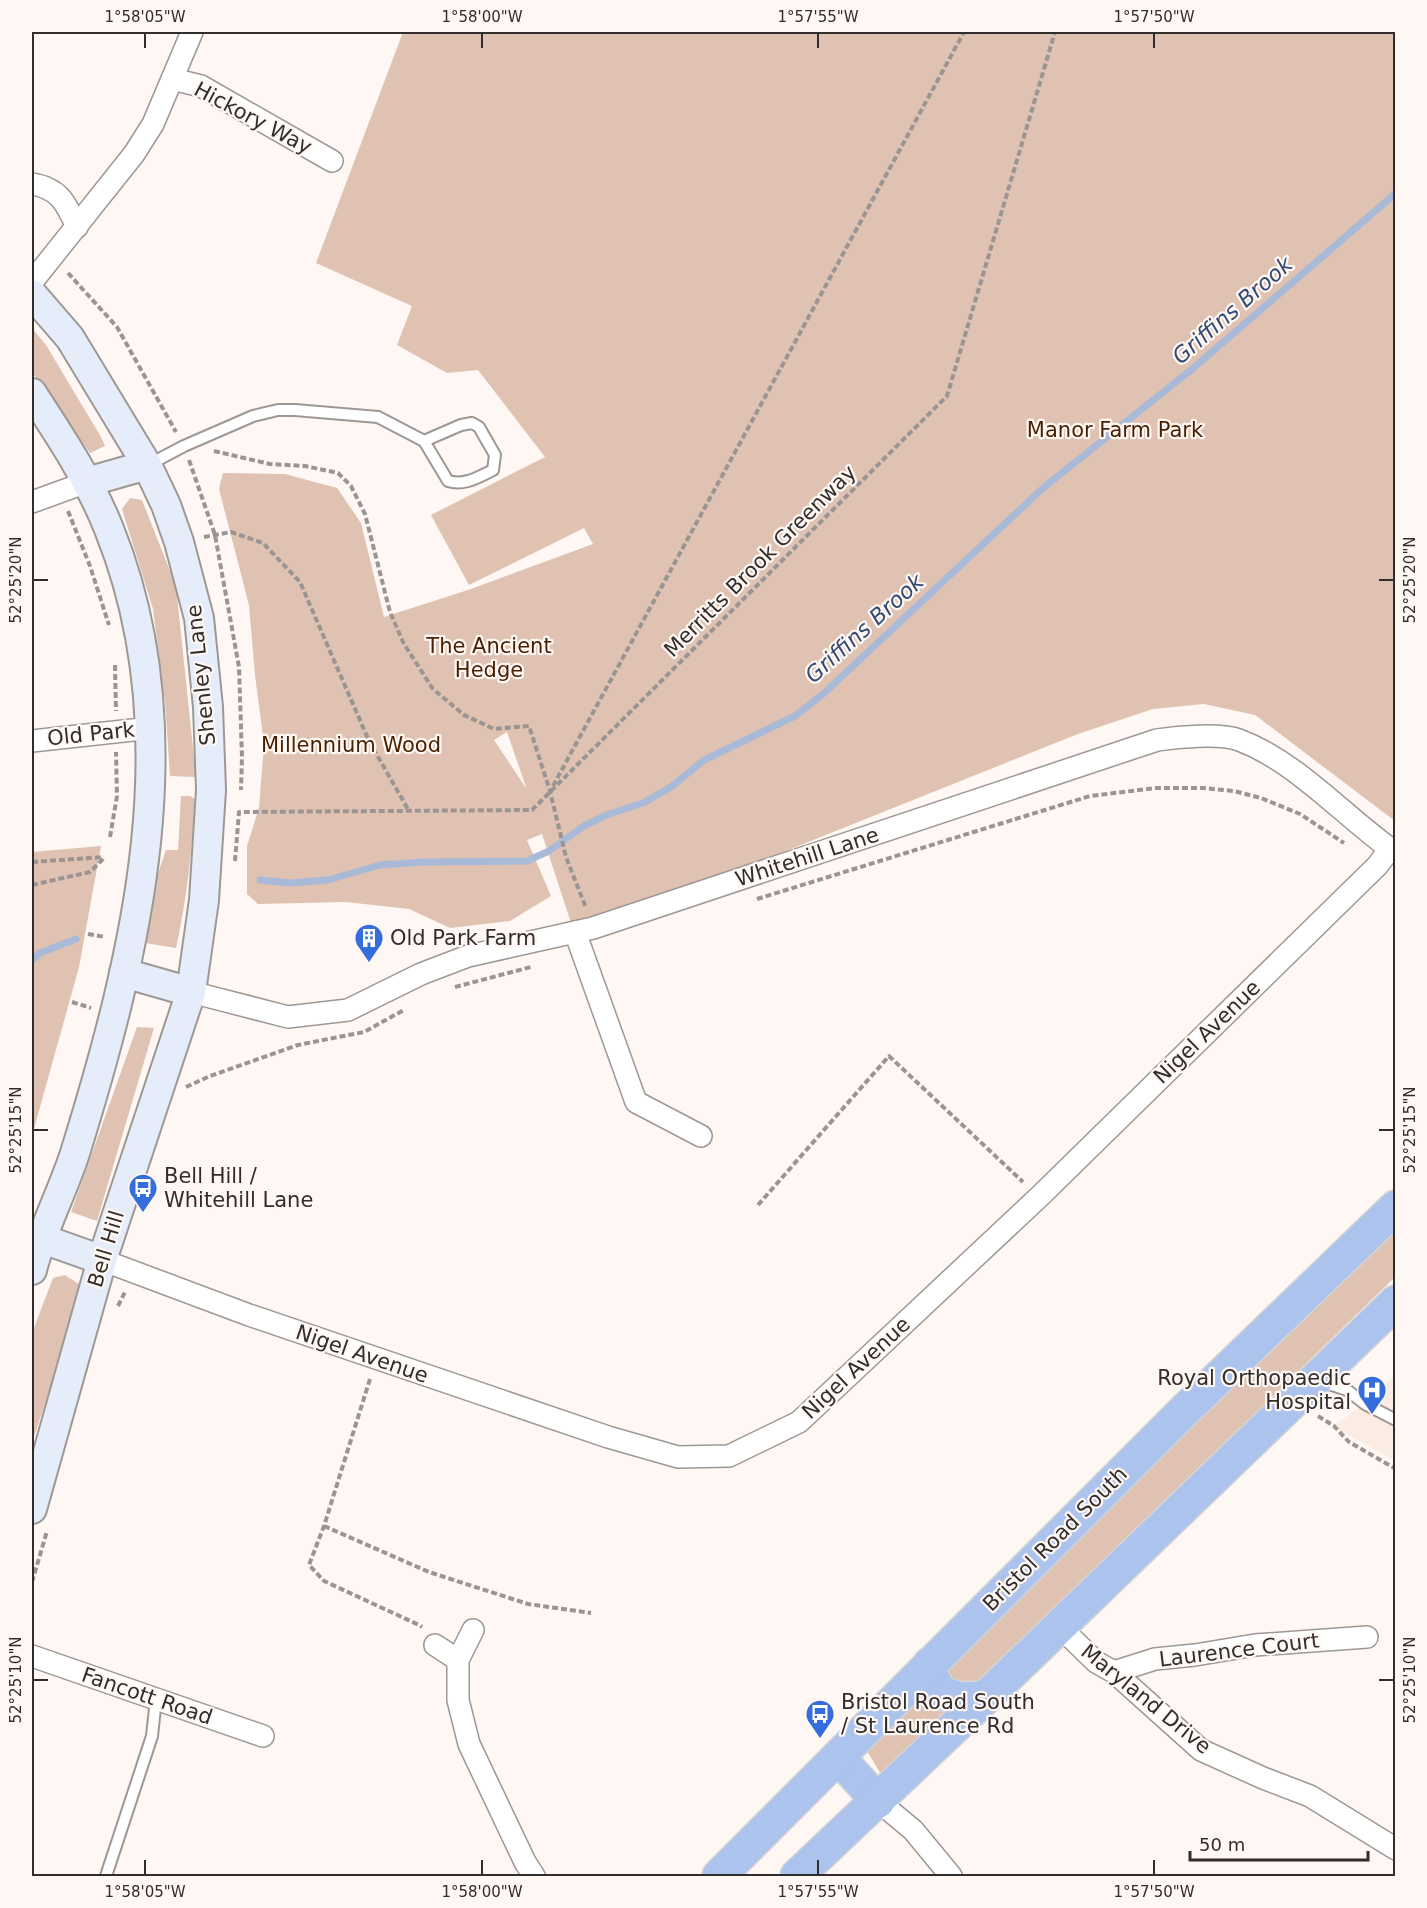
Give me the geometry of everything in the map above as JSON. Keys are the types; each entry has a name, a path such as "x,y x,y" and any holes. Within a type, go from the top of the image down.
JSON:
{"highway":[{"name":"Bristol Road South","path":"719,1876 1184,1410 1395,1207"},
{"path":"797,1876 878,1801 1395,1302"},
{"path":"930,1664 930,1674 941,1693 962,1699 985,1698"},
{"path":"838,1757 878,1801"}],"main road":[{"name":"Shenley Lane","path":"32,294 70,338 147,465 180,542 199,618 208,707 210,778 204,900 191,992"},
{"path":"32,393 57,430 109,528 135,609 145,662 151,728 147,840 124,973 74,1155 40,1240 32,1270"},
{"path":"87,483 147,465"},
{"path":"124,973 191,992"},
{"name":"Bell Hill","path":"32,1509 102,1260 191,992"},
{"path":"40,1240 102,1260"}],"street":[{"path":"32,282 134,154 153,124 192,32"},
{"name":"Hickory Way","path":"172,79 201,86 332,161"},
{"path":"32,184 42,186 65,201 77,227"},
{"path":"32,502 87,483"},
{"name":"Old Park","path":"32,741 151,728"},
{"name":"Whitehill Lane","path":"191,992 288,1017 348,1010 421,974 468,956 584,930 1157,740 1189,736 1238,739 1280,760 1388,856"},
{"name":"Nigel Avenue","path":"102,1260 207,1300 608,1437 678,1457 729,1456 799,1422 1039,1197 1388,856"},
{"path":"584,930 636,1102 701,1136"},
{"name":"Maryland Drive","path":"1059,1626 1096,1662 1114,1672 1201,1750 1310,1796 1395,1849"},
{"path":"473,1630 458,1660 458,1700 469,1744 525,1862 534,1876"},
{"name":"Laurence Court","path":"1114,1672 1155,1659 1255,1645 1366,1637"},
{"path":"435,1645 458,1660"},
{"name":"Fancott Road","path":"32,1656 263,1737"},
{"path":"878,1801 913,1830 951,1876"}],"lane":[{"path":"147,465 253,416 278,410 378,417 424,441 448,480 457,483 467,482 493,470 495,455 479,428 472,423 461,425 424,441"},
{"path":"1316,1380 1347,1390 1365,1404 1395,1419"},
{"path":"106,1876 152,1736 156,1699"}],"path":[{"path":"549,791 964,32"},
{"name":"Merritts Brook Greenway","path":"239,812 532,810 947,396 1055,32"},
{"path":"53,256 117,327 184,446 270,464 305,466 338,473 351,486 365,514 390,612 404,644 433,689 464,715 494,729 529,726 549,791 584,930"},
{"path":"60,493 90,566 109,626"},
{"path":"180,542 231,532 263,543 300,582 369,741 409,811"},
{"path":"110,837 117,796 115,657"},
{"path":"752,901 1090,796 1156,788 1203,788 1234,791 1261,798 1388,856"},
{"path":"32,862 105,857 90,872 32,885"},
{"path":"448,989 538,965"},
{"path":"183,1089 210,1076 298,1045 364,1032 406,1009"},
{"path":"758,1204 889,1056 1039,1197"},
{"path":"376,1359 324,1526 309,1565 324,1581 420,1625 435,1645"},
{"path":"1318,1416 1334,1426 1349,1442 1395,1469"},
{"path":"324,1526 429,1572 528,1604 591,1613"}],"shaded area":[{"name":"Royal Orthopaedic Hospital","path":"1395,1375 1395,1461 1333,1426 1365,1404"}],"green space":[{"path":"403,32 1395,32 1395,821 1255,715 1204,704 1153,709 1078,734 593,928 572,926 542,834 527,840 551,896 510,921 450,928 409,909 346,902 258,904 247,894 247,846 259,808 264,744 249,605 219,489 223,473 285,474 337,488 361,523 384,617 471,589 593,544 584,528 469,585 431,515 545,457 478,370 447,373 397,345 412,306 316,263","holes":["507,732 526,788 494,740"]},
{"path":"32,328 46,345 105,446 90,453 32,372"},
{"path":"130,498 142,500 176,586 196,777 170,776 165,703 153,609 122,509"},
{"path":"181,796 190,796 195,799 188,874 176,948 145,943 156,879 166,850 178,850"},
{"path":"101,846 79,967 32,1136 32,852"},
{"path":"137,1027 154,1028 97,1221 71,1212"},
{"path":"1395,1227 1395,1277 979,1682 957,1686 946,1675 951,1654"},
{"path":"65,1275 83,1287 32,1443 32,1333 53,1278"},
{"path":"923,1686 953,1715 885,1781 864,1746"}],"waterway":[{"name":"Griffins Brook","path":"260,880 290,883 328,880 380,865 424,862 527,861 549,851 584,826 609,814 643,803 671,787 704,760 795,716 823,694 1043,488 1191,370 1396,193"},
{"path":"32,960 40,953 76,939"}],"place":[{"name":"Old Park Farm","path":"369,964"},
{"name":"Bell Hill / Whitehill Lane","path":"143,1214"},
{"name":"Royal Orthopaedic Hospital","path":"1372,1416"},
{"name":"Bristol Road South / St Laurence Rd","path":"820,1740"}],"park label":[{"name":"Manor Farm Park","path":"1115,430"},
{"name":"The Ancient Hedge","path":"489,658"},
{"name":"Millennium Wood","path":"351,745"}]}
